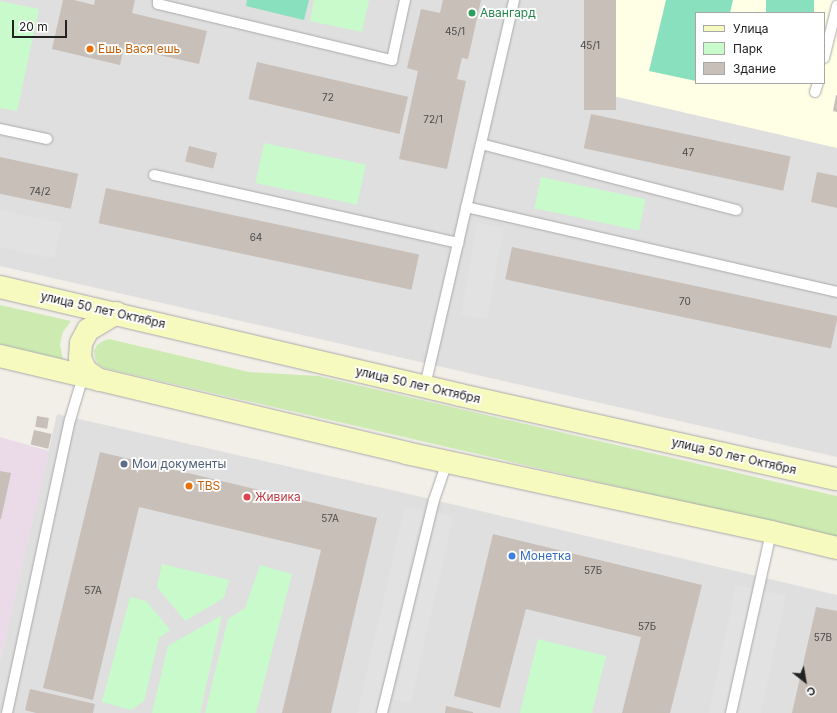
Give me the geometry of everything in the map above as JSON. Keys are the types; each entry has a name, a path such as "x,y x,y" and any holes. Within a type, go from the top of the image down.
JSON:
{"main road":[{"name":"улица 50 лет Октября","path":"0,286 425,386 837,479"},
{"path":"91,378 80,358 81,342 88,330 116,313"},
{"path":"0,356 447,462 771,532 837,548"}],"lane":[{"path":"158,0 158,4 392,60 405,0"},
{"path":"425,386 514,0"},
{"path":"825,54 837,6"},
{"path":"0,129 47,139"},
{"path":"481,144 737,210"},
{"path":"154,176 458,243"},
{"path":"466,207 837,292"},
{"path":"7,713 70,420 91,378"},
{"path":"382,713 434,500 447,462"},
{"path":"731,713 771,532"}],"shaded area":[{"path":"0,0 837,0 837,457 0,266"},
{"path":"616,0 837,0 837,148 596,92"},
{"path":"0,210 62,223 54,259 0,247"},
{"path":"477,223 504,228 487,319 461,315"},
{"path":"57,414 396,491 837,595 837,713 0,713 0,660"},
{"path":"0,437 49,451 0,660"},
{"path":"405,506 423,510 376,713 357,713"},
{"path":"437,513 454,517 411,703 394,699"},
{"path":"736,585 786,596 761,713 709,713"}],"green space":[{"path":"247,0 309,0 304,20 246,6"},
{"path":"314,0 369,0 362,32 310,21"},
{"path":"666,0 733,0 730,12 695,12 695,81 649,71"},
{"path":"766,0 814,0 814,12 766,12"},
{"path":"0,1 39,9 17,111 0,108"},
{"path":"264,143 366,165 357,205 255,183"},
{"path":"541,177 646,199 639,231 534,208"},
{"path":"0,305 71,321 63,332 61,339 60,345 63,359 0,344"},
{"path":"109,339 249,372 318,376 837,496 837,537 104,368 98,364 94,351 97,345"},
{"path":"162,564 229,580 224,598 185,621 157,587"},
{"path":"260,565 292,574 256,713 205,713 228,619 245,608"},
{"path":"130,597 146,601 170,630 159,638 144,701 131,710 102,702"},
{"path":"222,615 200,713 152,713 168,646"},
{"path":"538,639 606,656 592,713 520,713"}],"building":[{"path":"63,0 74,0 94,5 95,0 135,0 132,13 207,31 199,64 124,47 120,65 52,49"},
{"path":"443,0 481,0 468,59 462,58 457,79 466,81 447,169 399,159 418,71 407,68 421,9 440,13"},
{"path":"584,0 616,0 616,110 584,110"},
{"path":"257,62 408,97 399,134 248,99"},
{"path":"837,95 837,112 833,111"},
{"path":"591,114 791,156 783,191 584,148"},
{"path":"189,146 217,153 213,169 185,162"},
{"path":"0,157 78,174 71,209 0,194"},
{"path":"817,172 837,176 837,208 811,202"},
{"path":"106,188 419,255 412,290 99,223"},
{"path":"512,247 837,316 831,349 505,279"},
{"path":"37,416 49,418 47,429 35,427"},
{"path":"34,430 52,434 48,449 31,445"},
{"path":"100,452 377,518 331,713 282,713 321,550 139,507 93,700 43,688"},
{"path":"0,471 11,473 1,519 0,519"},
{"path":"493,534 702,585 670,713 622,713 641,637 526,609 500,708 454,696"},
{"path":"816,607 837,611 837,713 792,713"},
{"path":"30,689 95,704 93,713 36,713 25,710"},
{"path":"446,706 473,712 473,713 445,713"}],"place":[{"name":"Авангард","path":"472,13"},
{"name":"Ешь Вася ешь","path":"90,49"},
{"name":"Мои документы","path":"124,464"},
{"name":"TBS","path":"189,486"},
{"name":"Живика","path":"247,497"},
{"name":"Монетка","path":"512,556"}]}
